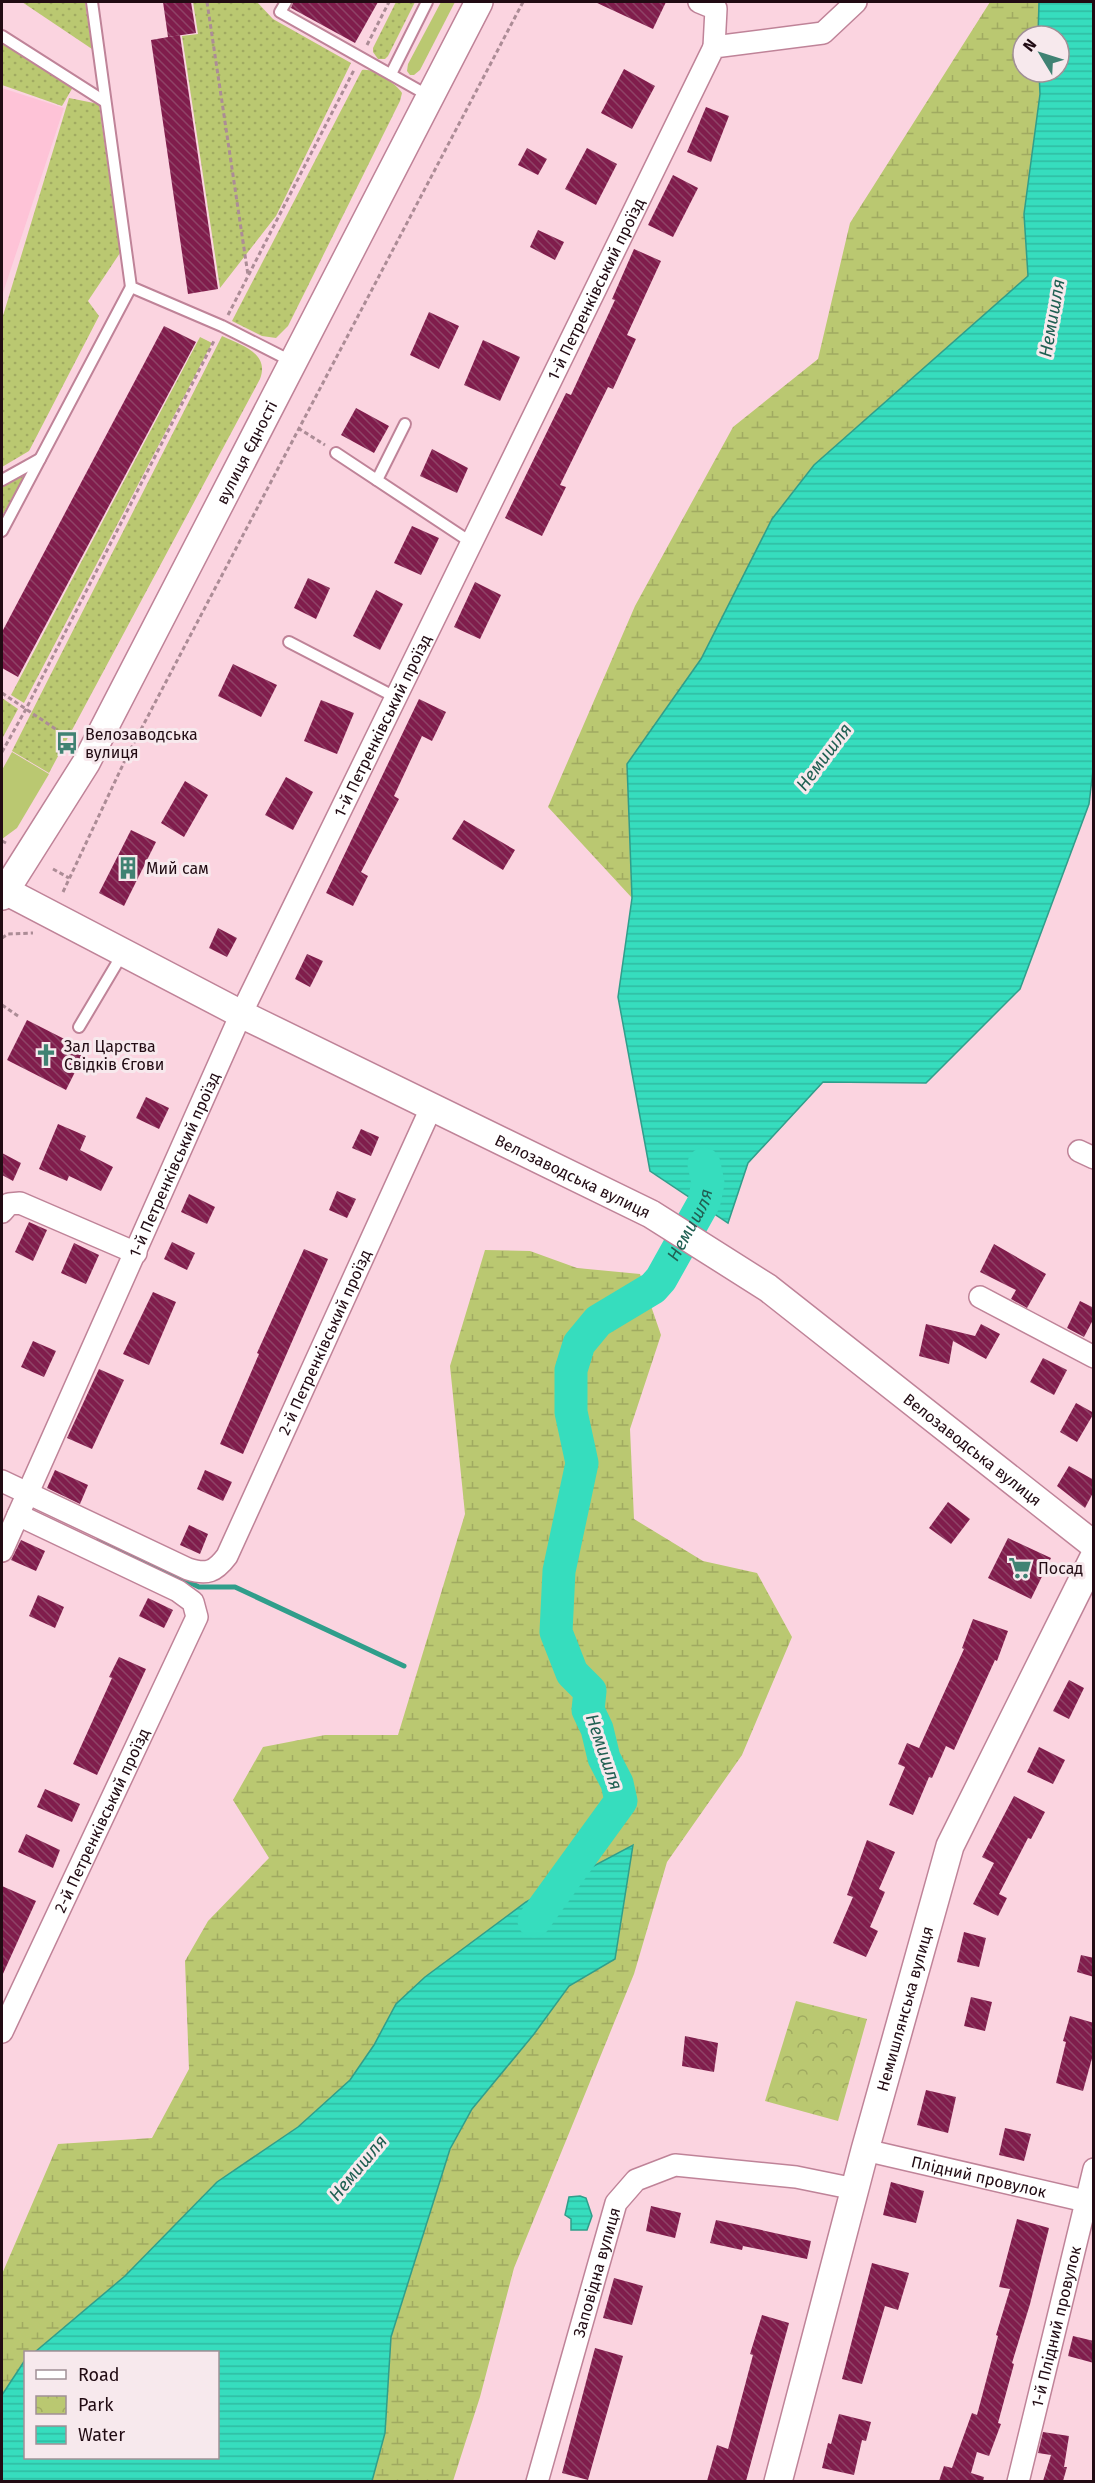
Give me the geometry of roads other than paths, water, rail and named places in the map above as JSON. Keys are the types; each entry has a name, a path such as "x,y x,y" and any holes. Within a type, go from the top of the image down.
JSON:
{"street":[{"name":"вулиця Єдності","path":"3,892 86,763 479,2"},
{"path":"699,2 716,9 714,47 823,33 856,2"},
{"name":"1-й Петренківський проїзд","path":"2,1551 241,1014 714,47"},
{"name":"Велозаводська вулиця","path":"3,892 241,1014 651,1214 768,1288 1094,1545"},
{"name":"2-й Петренківський проїзд","path":"2,2032 195,1627 200,1588 227,1556 431,1108"},
{"path":"2,1212 9,1204 20,1203 136,1253"},
{"path":"980,1297 1094,1358"},
{"path":"2,1481 188,1569 200,1588 178,1591 18,1515"},
{"name":"Немишлянська вулиця","path":"778,2481 865,2150 950,1846 1094,1557"},
{"name":"Плідний провулок","path":"865,2150 1089,2202"},
{"name":"Заповідна вулиця","path":"537,2481 616,2203 636,2180 675,2165 796,2177 855,2189"},
{"name":"1-й Плідний провулок","path":"1018,2481 1089,2202 1094,2169"}],"lane":[{"path":"2,531 131,287 92,2"},
{"path":"272,2 280,12 429,96"},
{"path":"280,12 286,2"},
{"path":"391,74 427,2"},
{"path":"2,36 104,101"},
{"path":"131,287 222,326 293,362"},
{"path":"377,480 405,424"},
{"path":"336,453 472,543"},
{"path":"2,480 40,459"},
{"path":"289,642 397,699"},
{"path":"79,1027 123,953"}],"water":[{"path":"1039,2 1093,2 1094,762 1089,804 1020,989 926,1083 823,1082 748,1163 728,1223 650,1171 618,997 632,898 627,764 701,659 772,519 814,465 1028,276 1024,214 1040,84 1071,84 1071,24 1038,24"},
{"path":"633,1845 615,1959 569,1986 534,2034 472,2109 450,2149 391,2337 385,2433 372,2481 2,2481 2,2395 24,2362 24,2459 219,2459 219,2351 36,2351 125,2276 217,2182 298,2127 350,2080 374,2045 396,2004 425,1977 526,1902"},
{"path":"569,2197 586,2198 592,2216 587,2230 571,2230 571,2219 565,2215"}],"waterway":[{"name":"Немишля","path":"534,1921 621,1801 617,1783 604,1758 597,1729 588,1710 590,1691 572,1673 556,1632 559,1571 582,1463 571,1412 571,1370 579,1344 598,1321 653,1288 661,1279 704,1202 708,1183 704,1164"},
{"path":"99,1538 199,1587 235,1587 404,1666"}],"place":[{"name":"Велозаводська вулиця","path":"67,743"},
{"name":"Мий сам","path":"128,868"},
{"name":"Зал Царства Свідків Єгови","path":"46,1055"},
{"name":"Посад","path":"1020,1568"}]}
